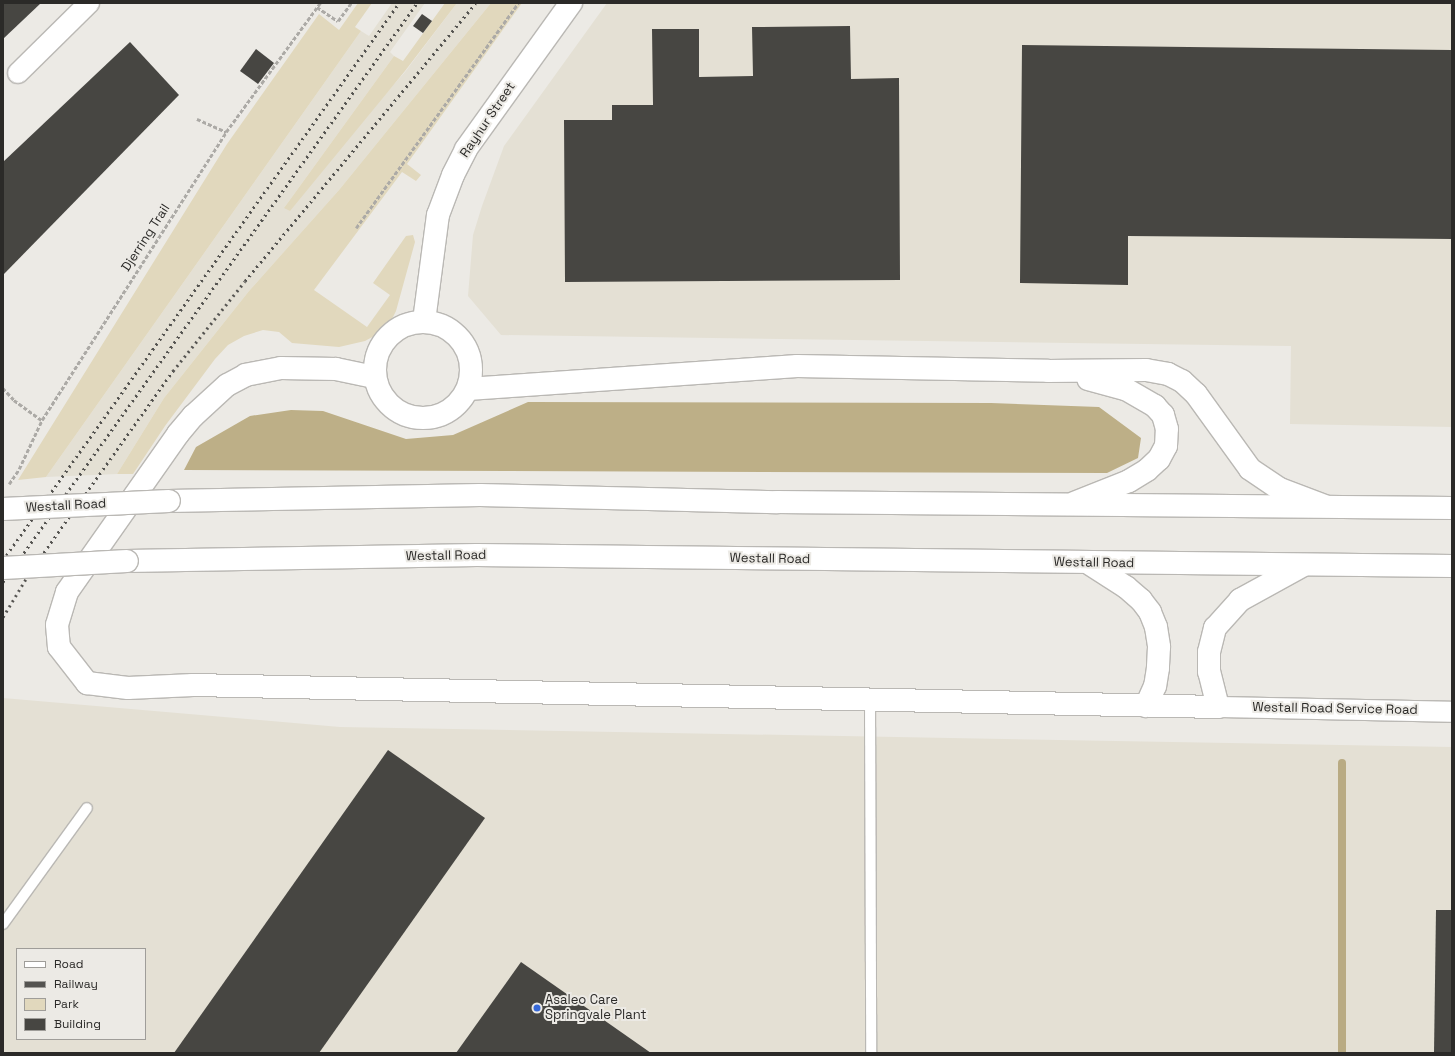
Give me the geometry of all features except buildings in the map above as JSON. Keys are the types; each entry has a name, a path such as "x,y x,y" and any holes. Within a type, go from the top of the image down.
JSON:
{"main road":[{"name":"Rayhur Street","path":"424,321 438,215 453,175 466,149 571,3"},
{"path":"424,321 439,324 453,332 463,344 470,358 471,374 468,389 459,403 447,412 433,418 417,419 402,414 389,405 380,393 374,377 378,350 386,338 397,329 424,321"},
{"path":"468,389 797,366 1048,371 1146,370 1168,374 1182,381 1206,404 1250,469 1280,489 1326,507"},
{"name":"Westall Road","path":"374,377 336,369 281,368 246,375 227,385 193,416 178,434 67,592 57,625 59,647 87,683 128,688 193,685 1218,707"},
{"path":"1048,371 1105,382 1125,389 1155,406 1163,415 1167,429 1166,446 1159,459 1148,470 1130,481 1074,503"},
{"name":"Westall Road","path":"3,509 169,501 480,495 777,502 1074,503 1452,508"},
{"name":"Westall Road","path":"3,568 126,561 477,555 1090,564 1452,566"},
{"path":"1090,564 1126,587 1141,600 1150,612 1156,627 1159,647 1158,668 1155,686 1146,706"},
{"path":"1218,707 1209,672 1210,652 1215,628 1226,612 1240,600 1304,565"}],"street":[{"path":"18,73 89,3"},
{"name":"Westall Road Service Road","path":"1218,707 1452,712"}],"lane":[{"path":"870,700 871,1053"},
{"path":"3,924 87,808"}],"path":[{"name":"Djerring Trail","path":"7,487 19,469 42,420 226,132 320,3"},
{"path":"317,7 338,21 351,3"},
{"path":"356,228 518,3"},
{"path":"197,119 226,132"},
{"path":"3,388 14,400 42,420"}],"shaded area":[{"path":"392,3 425,3 390,52 394,56 284,208 405,72 457,3 491,3 339,190 249,291 164,398 117,474 46,477 361,31 369,36"},
{"path":"607,3 1452,3 1452,427 1290,424 1291,346 501,335 468,296 473,235 482,206 504,146"},
{"path":"528,402 991,403 1099,407 1141,438 1138,458 1107,473 184,470 196,447 250,416 291,410 323,411 406,439 453,435"},
{"path":"3,698 340,727 1452,747 1452,1053 3,1053"}],"green space":[{"path":"358,3 372,3 355,27 361,31 46,477 18,480 227,144 319,14 339,30"},
{"path":"445,3 457,3 405,71 290,211 284,208 394,56 403,61"},
{"path":"491,3 522,3 407,164 421,175 416,181 402,172 314,290 367,327 390,295 373,283 406,236 413,235 415,242 396,311 387,329 365,341 339,347 292,343 279,332 263,330 244,336 228,345 215,359 165,426 133,474 117,474 164,398 249,291 339,190"}],"waterway":[{"path":"1342,763 1342,1053"}],"railway":[{"path":"3,560 399,3"},
{"path":"3,582 417,3"},
{"path":"3,617 30,572 173,371 245,281 476,3"}],"place":[{"name":"Asaleo Care Springvale Plant","path":"537,1008"}]}
